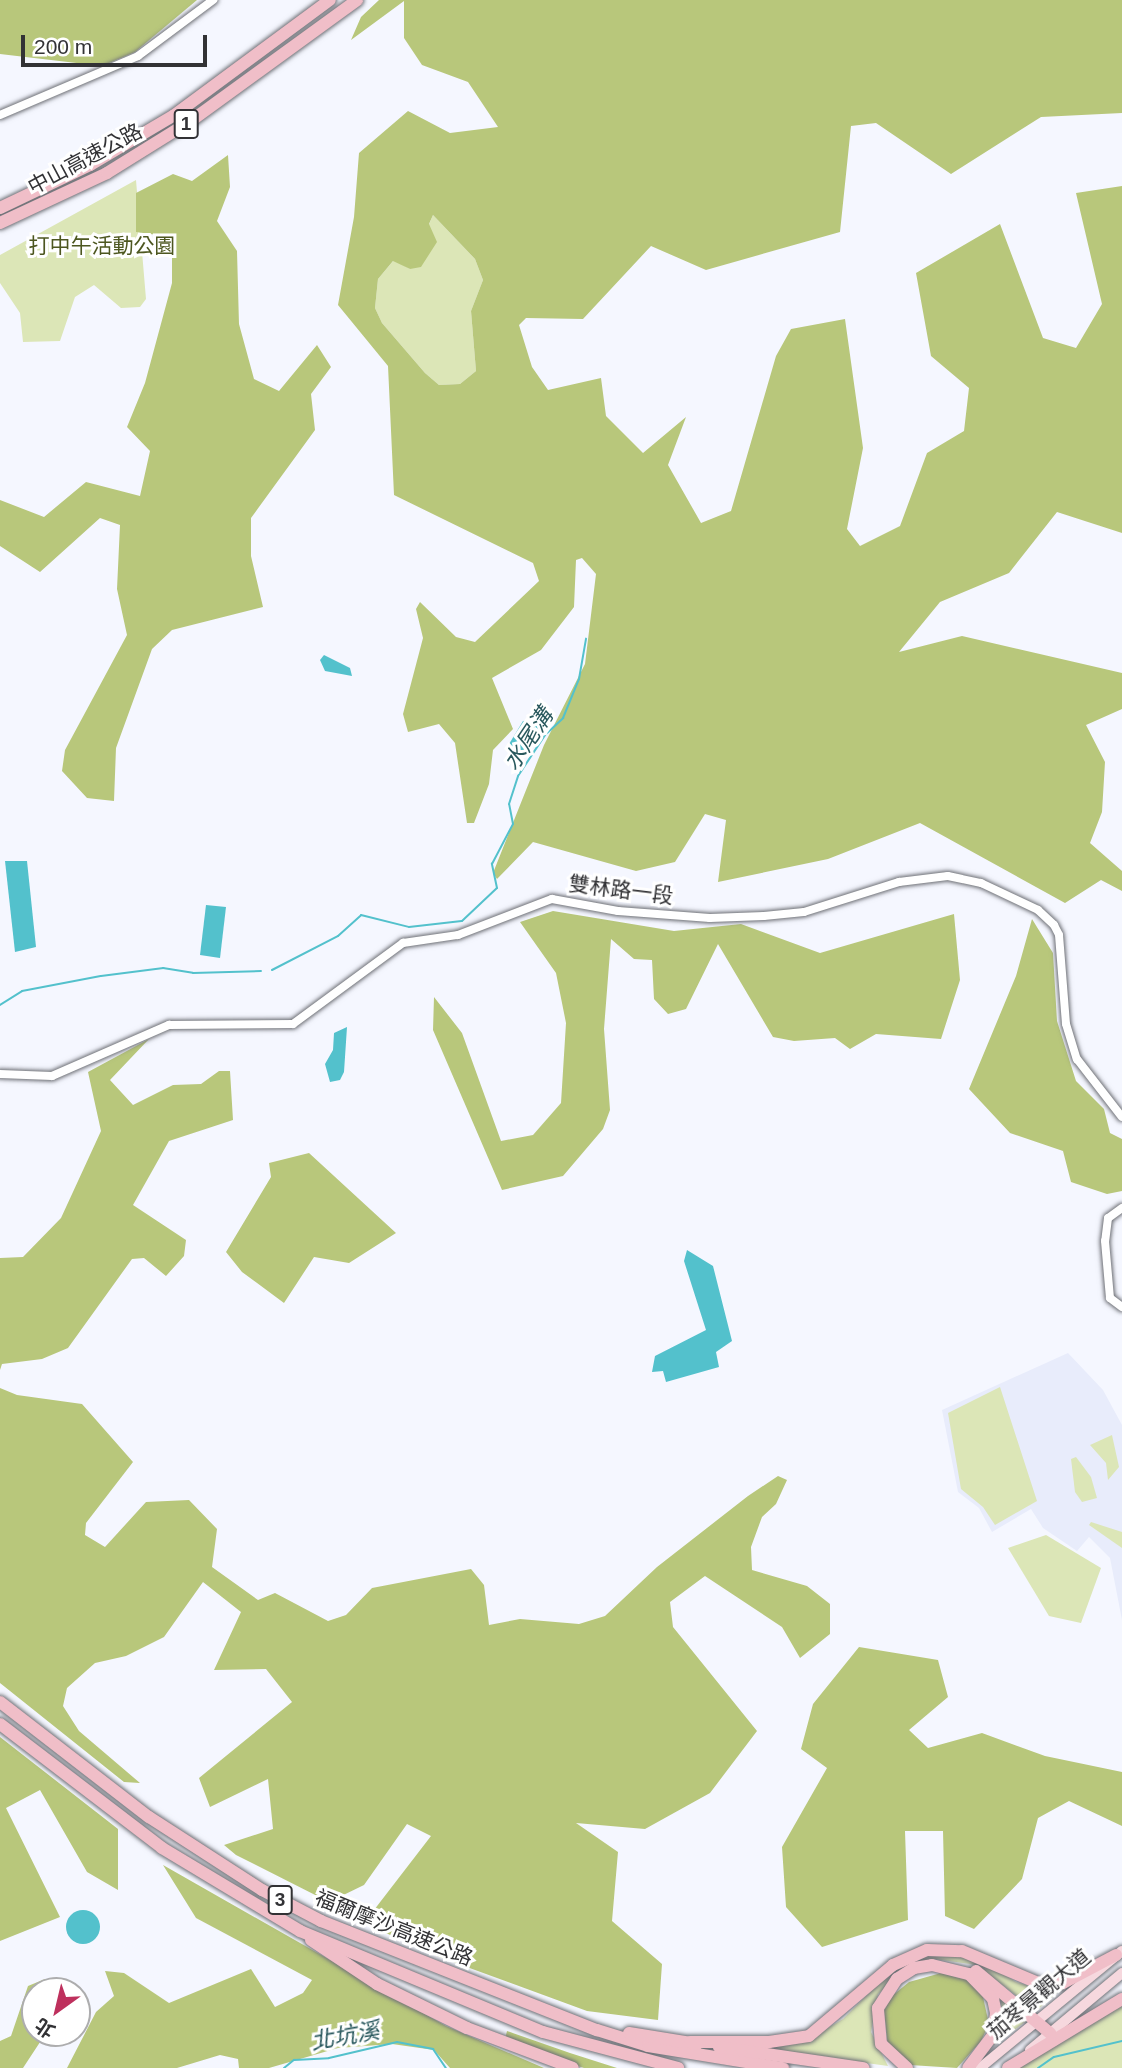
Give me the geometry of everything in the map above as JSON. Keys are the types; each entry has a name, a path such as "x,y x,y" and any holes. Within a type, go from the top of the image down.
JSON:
{"highway":[{"name":"中山高速公路","path":"0,208 90,165 173,116 330,0"},
{"name":"中山高速公路","path":"0,223 107,173 192,120 357,0"},
{"name":"福爾摩沙高速公路","path":"0,1702 108,1789 262,1890 321,1921 597,2030 648,2046 783,2068"},
{"name":"福爾摩沙高速公路","path":"0,1724 162,1848 300,1931 543,2032 678,2068"},
{"path":"300,1931 377,1984 467,2028 573,2068"},
{"path":"690,2042 779,2042 809,2036 893,1965 927,1950 962,1951 1020,1979 1053,1985 1119,1953"},
{"path":"907,2068 881,2044 878,2008 897,1979 932,1965 954,1964 976,1971 1050,2033"},
{"path":"932,1965 969,1973 993,1999 996,2013 993,2035 968,2068"},
{"path":"1008,2068 1122,1999"},
{"path":"597,2030 863,2068"}],"main road":[{"name":"茄苳景觀大道","path":"980,2068 1119,1953"},
{"name":"茄苳景觀大道","path":"1008,2068 1122,1973"}],"street":[{"path":"0,115 138,56 213,0"},
{"name":"雙林路一段","path":"0,1074 52,1076 169,1025 293,1024 404,943 458,935 552,899 618,911 710,918 764,916 804,912 899,882 948,876 981,883 1038,910 1054,925 1059,935 1066,1024 1077,1059 1122,1117"},
{"path":"1122,1208 1108,1218 1105,1241 1110,1298 1122,1307"}],"shaded area":[{"path":"1068,1353 1103,1390 1122,1425 1122,1620 1110,1558 1089,1537 1077,1551 1043,1528 1031,1509 992,1532 979,1508 958,1492 942,1410"}],"green space":[{"path":"0,0 197,0 135,52 102,66 0,54"},
{"path":"379,0 1122,0 1122,113 1041,117 951,174 876,123 851,126 840,232 706,270 651,246 583,319 526,318 519,325 532,367 548,390 601,378 606,416 643,453 686,417 668,465 701,523 731,511 776,356 791,329 845,319 863,448 847,529 860,546 900,526 927,453 964,431 969,388 931,356 916,273 1000,224 1043,338 1076,348 1102,304 1076,193 1122,186 1122,533 1057,512 1009,573 940,602 899,652 962,636 1122,673 1122,709 1086,725 1105,762 1102,812 1090,843 1122,871 1122,891 1101,880 1065,903 920,823 828,859 718,882 726,820 705,814 675,862 636,871 533,842 497,879 493,873 544,745 585,664 596,574 582,558 576,560 574,607 541,650 492,678 513,729 493,750 489,784 474,823 467,823 455,743 439,724 408,732 403,714 423,638 416,609 420,602 456,637 475,642 539,581 533,563 394,495 388,366 338,305 354,217 359,153 408,111 450,133 498,127 468,82 422,65 404,38 404,1 351,40 361,17","holes":["433,215 475,259 483,280 471,311 476,371 460,384 439,385 425,373 382,323 375,308 378,279 393,261 410,269 421,267 437,242 429,224"]},
{"path":"228,155 230,187 217,221 237,251 239,324 254,379 279,391 317,345 331,367 311,394 315,430 251,518 251,556 263,607 172,630 152,649 116,748 114,801 87,798 62,771 65,750 127,635 117,589 120,525 100,518 40,572 0,546 0,500 44,517 86,482 140,496 150,451 127,427 145,383 172,283 172,237 136,232 136,193 173,174 192,181"},
{"name":"打中午活動公園","path":"136,180 146,299 140,307 121,308 94,285 75,297 60,341 23,342 20,313 0,283 0,255"},
{"path":"433,215 475,259 483,280 471,311 476,371 460,384 439,385 425,373 382,323 375,308 378,279 394,260 410,269"},
{"path":"553,911 674,931 741,924 820,953 954,914 960,980 941,1039 876,1034 850,1049 835,1038 794,1041 773,1037 718,944 686,1009 668,1014 654,999 652,960 634,959 611,939 604,1029 610,1110 603,1129 563,1176 502,1190 433,1030 434,997 462,1033 501,1141 533,1135 561,1103 566,1023 556,973 520,922"},
{"path":"1032,919 1053,953 1057,1021 1076,1081 1104,1109 1110,1133 1122,1139 1122,1191 1107,1194 1071,1182 1063,1151 1010,1133 969,1089 1016,976"},
{"path":"149,1039 110,1080 133,1105 173,1085 201,1084 219,1071 230,1071 233,1120 169,1141 133,1205 186,1240 184,1256 166,1276 144,1258 132,1259 68,1348 42,1359 2,1364 0,1370 0,1258 23,1257 61,1218 101,1131 88,1072"},
{"path":"309,1153 396,1233 349,1263 314,1257 284,1303 242,1272 226,1252 271,1177 269,1163"},
{"path":"1000,1387 1037,1501 995,1525 983,1507 961,1489 948,1413"},
{"path":"0,1388 17,1395 82,1404 133,1462 86,1523 85,1535 105,1547 146,1502 189,1500 217,1529 212,1567 258,1600 275,1593 328,1621 346,1615 372,1588 471,1569 484,1585 489,1625 520,1619 579,1624 605,1616 657,1567 748,1496 778,1476 787,1480 776,1504 762,1517 751,1547 752,1570 807,1586 830,1604 830,1634 800,1658 782,1627 705,1576 670,1602 673,1627 757,1731 710,1793 645,1829 576,1823 618,1852 612,1921 662,1964 658,2020 587,2011 434,1955 364,1923 431,1836 407,1824 364,1885 329,1902 236,1855 224,1845 273,1829 268,1779 210,1807 199,1778 292,1702 266,1669 214,1670 241,1612 203,1582 164,1637 126,1656 95,1663 67,1688 63,1706 79,1731 140,1783 124,1782 0,1683"},
{"path":"1112,1435 1119,1467 1108,1480 1106,1463 1090,1445"},
{"path":"1076,1457 1091,1477 1097,1498 1082,1502 1075,1492 1071,1459"},
{"path":"1091,1522 1122,1532 1122,1548 1089,1525"},
{"path":"1046,1535 1101,1568 1081,1623 1049,1616 1008,1548"},
{"path":"859,1647 938,1660 948,1697 909,1730 928,1748 982,1733 1045,1756 1122,1772 1122,1826 1069,1801 1038,1818 1022,1879 974,1929 945,1916 943,1831 905,1831 908,1920 822,1947 786,1907 782,1847 827,1768 801,1749 813,1704"},
{"path":"0,1737 118,1829 118,1890 87,1872 40,1790 6,1808 60,1917 0,1941"},
{"path":"163,1865 446,2026 544,2068 450,2068 434,2050 392,2044 338,2048 269,2068 239,2068 238,2059 220,2055 177,2068 67,2068 78,2047 91,2047 91,2022 96,2012 114,1996 105,1971 124,1973 169,2003 251,1969 275,2007 303,1993 312,1980 196,1918"},
{"path":"949,1953 985,1963 1016,1982 1040,1989 1064,1987 1036,2011 977,1965 935,1959 909,1966 878,1994 871,2032 888,2066 765,2049 812,2037 843,2019 891,1971 925,1956"},
{"path":"941,1973 967,1980 983,1997 989,2024 981,2041 957,2068 910,2065 888,2046 884,2011 892,1996 909,1982"},
{"path":"1001,1997 1029,2019 994,2045 1002,2018"},
{"path":"1122,2003 1122,2068 1020,2068 1112,2007"},
{"path":"21,2007 21,2047 37,2047 23,2068 0,2068 0,2041 11,2036"},
{"path":"507,2031 617,2068 584,2068 562,2061 505,2039"}],"water":[{"path":"324,655 350,668 352,676 325,671 320,660"},
{"path":"532,720 543,726 516,762 506,749 523,721"},
{"path":"5,861 27,861 36,947 15,952"},
{"path":"206,905 226,907 220,958 200,955"},
{"path":"347,1027 344,1072 340,1080 330,1082 325,1064 333,1050 334,1033"},
{"path":"687,1250 713,1266 732,1341 716,1352 719,1367 666,1382 663,1371 652,1372 655,1356 706,1330 684,1261"},
{"path":"83,1910 95,1915 100,1927 95,1939 83,1944 71,1939 66,1927 71,1915"}],"waterway":[{"name":"水尾溝","path":"272,970 338,936 361,915 409,927 462,921 497,888 492,864 513,824 509,804 518,776 545,735 563,718 579,679 586,639"},
{"name":"水尾溝","path":"0,1005 22,991 101,976 163,968 193,973 261,971"},
{"path":"1038,2068 1054,2057 1122,2041"},
{"name":"北坑溪","path":"284,2068 294,2060 329,2058 397,2042 433,2049 446,2068"}]}
